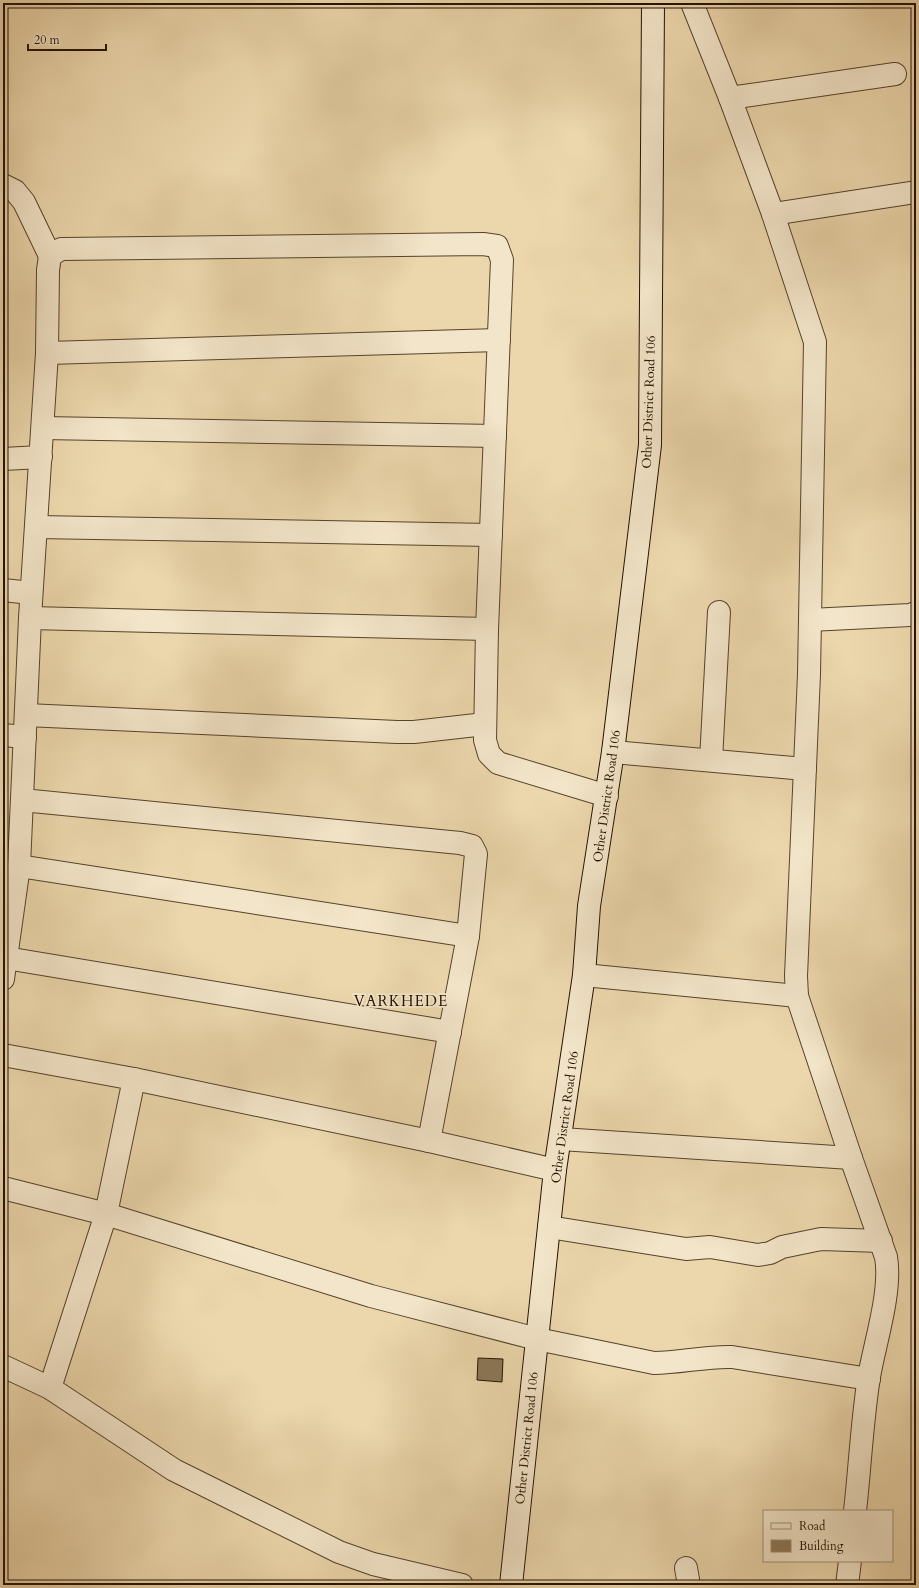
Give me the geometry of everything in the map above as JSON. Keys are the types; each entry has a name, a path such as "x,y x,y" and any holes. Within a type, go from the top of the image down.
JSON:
{"street":[{"name":"Other District Road 106","path":"511,1585 555,1170 561,1139 584,975 589,906 613,752 650,445 653,3"},
{"path":"692,3 730,98 773,214 815,342 810,620 796,976 797,996 851,1158 881,1241 888,1269 869,1379 855,1510"},
{"path":"730,98 895,74"},
{"path":"3,185 15,191 24,202 50,256 48,270 47,353 31,593 22,800 12,822 19,866 7,916 4,968 450,1032"},
{"path":"773,214 916,192"},
{"path":"50,256 61,249 298,245 483,244 497,246 502,260 487,629 485,740 489,754 498,763 607,796"},
{"path":"47,353 498,340"},
{"path":"43,428 495,436"},
{"path":"3,460 41,457"},
{"path":"36,527 491,535"},
{"path":"3,590 31,593"},
{"path":"711,760 719,612"},
{"path":"810,620 910,615 916,613"},
{"path":"30,618 487,629"},
{"path":"26,715 397,732 414,732 485,724"},
{"path":"3,735 25,737"},
{"path":"613,752 805,769"},
{"path":"22,800 460,843 472,846 476,854 468,936 429,1141"},
{"path":"19,866 468,936"},
{"path":"584,975 797,996"},
{"path":"3,1055 134,1080 429,1141 555,1170"},
{"path":"50,1388 106,1214 134,1080"},
{"path":"561,1139 851,1158"},
{"path":"3,1188 106,1214 372,1296 537,1339 654,1363 732,1356 869,1379"},
{"path":"549,1226 686,1248 710,1248 758,1255 770,1253 788,1246 821,1239 881,1241"},
{"path":"3,1366 50,1388 180,1474 339,1552 373,1564 462,1585"},
{"path":"847,1585 850,1562"}],"building":[{"path":"478,1358 503,1359 502,1382 477,1380"}],"district":[{"name":"VARKHEDE","path":"401,1001"}]}
